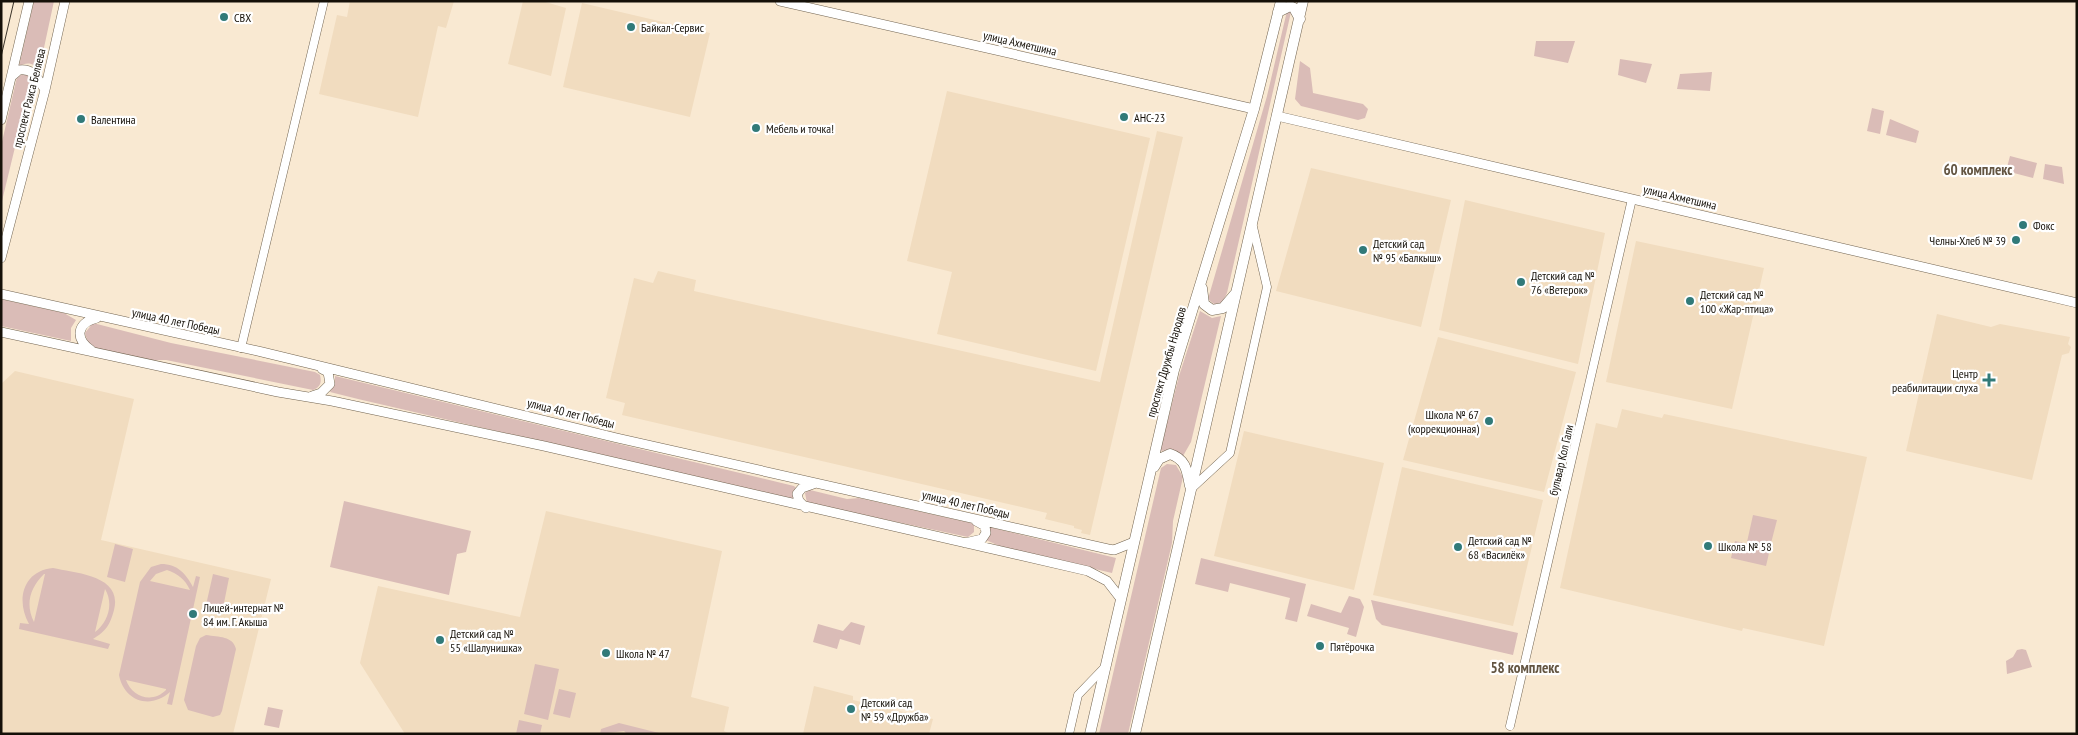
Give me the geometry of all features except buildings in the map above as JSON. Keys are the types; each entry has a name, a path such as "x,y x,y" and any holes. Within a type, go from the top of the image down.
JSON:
{"main road":[{"name":"проспект Дружбы Народов","path":"1090,734 1174,370 1254,109 1281,1"},
{"path":"1135,734 1303,1"},
{"path":"1278,12 1290,6 1294,8 1300,19"},
{"path":"1201,285 1204,304 1212,310 1223,308 1236,293"},
{"path":"1150,474 1159,459 1170,454 1179,456 1185,464 1191,489"}],"street":[{"name":"проспект Раиса Беляева","path":"1,120 29,1"},
{"name":"проспект Раиса Беляева","path":"1,258 45,90 65,1"},
{"path":"241,348 324,1"},
{"name":"улица Ахметшина","path":"780,1 1254,109"},
{"path":"12,76 19,70 29,70 45,90"},
{"name":"улица Ахметшина","path":"1277,116 2077,303"},
{"name":"бульвар Кол Гали","path":"1510,726 1632,199"},
{"path":"1191,489 1230,453 1232,446 1267,287 1252,225"},
{"name":"улица 40 лет Победы","path":"1,294 1108,549 1114,550 1134,542"},
{"path":"93,352 83,344 80,338 81,330 89,320 100,318"},
{"path":"1,332 544,446 1097,574 1112,586 1121,599"},
{"path":"310,397 321,393 330,384 328,372 315,366"},
{"path":"806,508 799,501 797,494 802,488 816,483"},
{"path":"962,544 982,539 986,533 985,526 970,517"},
{"path":"1069,734 1078,695 1104,668"}],"shaded area":[{"path":"34,1 54,1 39,71 30,64 19,66"},
{"path":"350,1 454,1 446,28 438,26 418,117 319,94 337,15 347,17"},
{"path":"523,1 542,1 566,8 551,76 508,64"},
{"path":"582,3 710,33 690,117 563,87"},
{"path":"1287,11 1291,12 1227,293 1222,303 1214,304 1208,299 1267,96"},
{"path":"1536,41 1575,41 1568,63 1534,56"},
{"path":"1620,59 1652,64 1646,83 1618,75"},
{"path":"1300,61 1310,68 1313,93 1363,104 1368,109 1365,118 1358,120 1301,106 1295,99"},
{"path":"1712,72 1710,91 1677,89 1680,74"},
{"path":"24,74 30,77 31,81 2,201 1,220 1,146 17,77"},
{"path":"947,91 1150,138 1096,371 937,334 952,272 907,261"},
{"path":"1872,108 1884,111 1880,134 1867,131"},
{"path":"1890,119 1919,131 1916,143 1886,135"},
{"path":"1157,131 1183,137 1090,535 1081,533 1082,530 1074,528 1074,526 1045,519 1047,513 622,415 625,403 606,398 634,278 653,283 658,271 696,280 694,291 1100,382"},
{"path":"2010,156 2037,163 2033,178 2006,171"},
{"path":"2045,164 2062,167 2064,184 2043,179"},
{"name":"Детский сад № 95 «Балкыш»","path":"1311,168 1451,200 1421,327 1276,291"},
{"name":"Детский сад № 76 «Ветерок»","path":"1465,200 1605,233 1578,364 1439,330"},
{"name":"Детский сад № 100 «Жар-птица»","path":"1636,241 1764,268 1732,409 1606,382"},
{"path":"1,299 64,313 76,320 71,328 71,341 1,326"},
{"path":"1200,311 1212,318 1221,316 1191,442 1183,456 1172,450 1160,451 1179,376"},
{"name":"Центр реабилитации слуха","path":"1937,314 1991,327 2000,324 2070,337 2068,344 2071,347 2069,353 2062,355 2032,480 1906,451"},
{"path":"93,323 171,343 315,372 320,375 321,382 313,390 166,360 149,360 93,348 88,344 85,333"},
{"name":"Школа № 67 (коррекционная)","path":"1438,337 1576,372 1544,492 1403,460"},
{"path":"15,371 134,399 101,540 271,579 233,734 1,734 1,384"},
{"path":"335,376 794,486 796,488 793,491 793,500 330,392 335,383"},
{"name":"Школа № 58","path":"1622,409 1662,418 1664,414 1867,457 1824,646 1743,628 1742,631 1560,588 1596,423 1617,428"},
{"path":"1244,431 1384,463 1354,590 1214,556"},
{"path":"1167,464 1176,465 1183,477 1173,521 1172,543 1128,734 1099,734 1161,468"},
{"name":"Детский сад № 68 «Василёк»","path":"1402,467 1543,500 1513,626 1373,595"},
{"path":"810,490 847,499 859,498 971,523 974,525 974,532 968,537 807,503 805,493"},
{"path":"344,501 471,531 466,552 457,554 449,595 330,567"},
{"name":"Школа № 47","path":"546,511 722,551 691,697 729,707 724,731 730,734 405,734 360,663 378,586 520,617"},
{"path":"1753,515 1777,520 1770,547 1747,542"},
{"path":"989,527 1116,558 1112,573 1004,548 986,540 990,533"},
{"path":"1735,541 1770,549 1766,566 1731,558"},
{"path":"115,544 133,549 125,582 107,577"},
{"path":"1201,558 1306,584 1297,622 1285,619 1290,598 1230,583 1228,592 1195,584"},
{"path":"167,564 177,568 193,587 196,576 200,577 172,705 167,704 170,692 154,701 139,700 132,697 126,691 119,675 140,582 151,567","holes":["167,570 181,577 190,590 150,581 156,574","126,680 166,689 166,690 155,697 143,697 133,691"]},
{"path":"53,568 84,574 104,583 111,589 115,598 111,620 107,627 93,639 110,644 108,649 19,629 20,623 29,624 23,606 24,588 34,575 43,570","holes":["45,574 34,622 30,609 30,596 35,585","105,589 109,601 108,612 100,628 95,632"]},
{"path":"213,574 229,578 223,608 206,605"},
{"path":"1349,596 1360,599 1364,607 1356,637 1347,634 1349,628 1307,616 1311,604 1341,613"},
{"path":"1371,600 1518,633 1513,655 1382,625 1376,619"},
{"path":"851,622 865,626 860,645 840,639 837,649 813,642 818,624 843,631"},
{"path":"206,635 229,639 236,649 222,711 220,715 213,717 188,710 184,700 196,646 200,638"},
{"path":"2017,650 2026,650 2032,667 2007,674 2006,661 2013,657"},
{"path":"535,664 559,669 548,720 524,714"},
{"name":"Детский сад № 59 «Дружба»","path":"814,686 853,696 853,700 933,719 929,734 803,734"},
{"path":"559,689 576,693 570,718 553,714"},
{"path":"268,707 283,710 279,728 264,725"},
{"path":"519,720 542,725 540,734 516,734"},
{"path":"619,723 663,734 627,734 624,731 600,734 601,729"}],"tram line":[{"path":"1,57 14,1"}],"place":[{"name":"СВХ","path":"224,17"},
{"name":"Байкал-Сервис","path":"631,27"},
{"name":"АНС-23","path":"1124,117"},
{"name":"Валентина","path":"81,119"},
{"name":"Мебель и точка!","path":"756,128"},
{"name":"Фокс","path":"2023,225"},
{"name":"Челны-Хлеб № 39","path":"2016,240"},
{"name":"Детский сад № 95 «Балкыш»","path":"1363,250"},
{"name":"Детский сад № 76 «Ветерок»","path":"1521,282"},
{"name":"Детский сад № 100 «Жар-птица»","path":"1690,301"},
{"name":"Центр реабилитации слуха","path":"1989,380"},
{"name":"Школа № 67 (коррекционная)","path":"1489,421"},
{"name":"Школа № 58","path":"1708,546"},
{"name":"Детский сад № 68 «Василёк»","path":"1458,547"},
{"name":"Лицей-интернат № 84 им. Г. Акыша","path":"193,614"},
{"name":"Детский сад № 55 «Шалунишка»","path":"440,640"},
{"name":"Пятёрочка","path":"1320,646"},
{"name":"Школа № 47","path":"606,653"},
{"name":"Детский сад № 59 «Дружба»","path":"851,709"}],"district":[{"name":"60 комплекс","path":"1978,169"},
{"name":"58 комплекс","path":"1525,667"}]}
